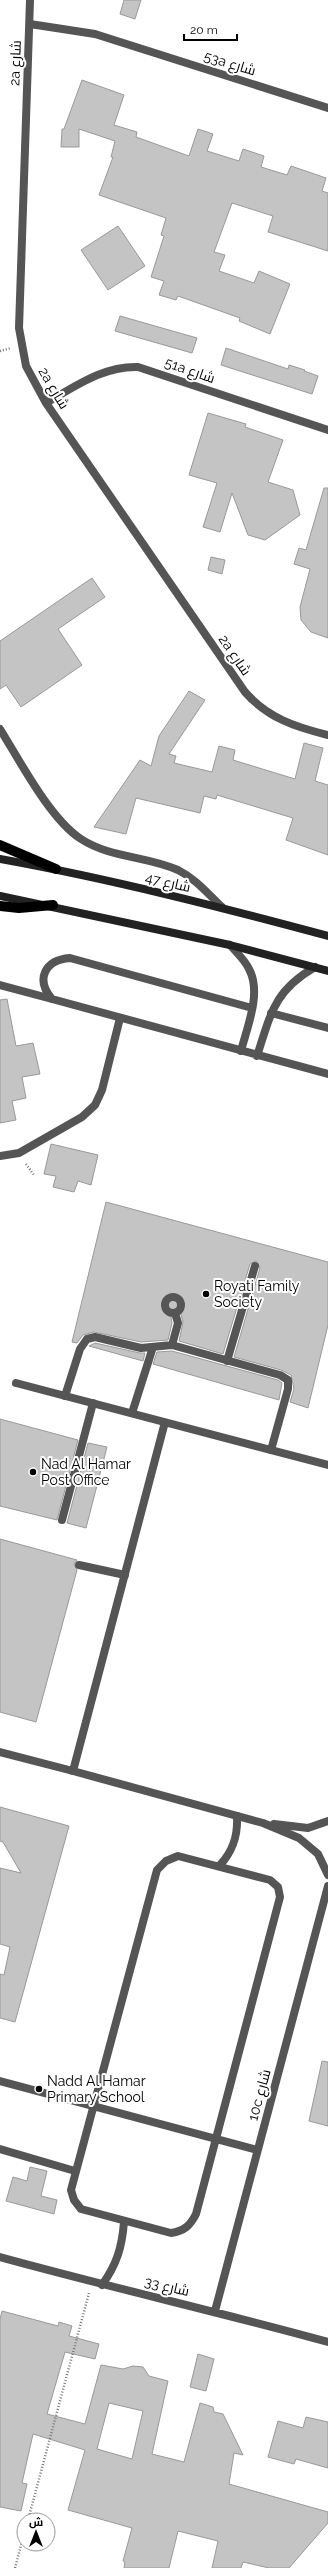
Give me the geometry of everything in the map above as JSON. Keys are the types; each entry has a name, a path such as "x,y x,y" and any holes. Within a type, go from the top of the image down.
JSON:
{"main road":[{"path":"0,846 56,869"},
{"path":"0,906 19,908 53,905"}],"street":[{"name":"2a شارع","path":"30,0 19,328 26,366 46,403 235,680 255,704 288,724 328,735"},
{"name":"53a شارع","path":"30,24 95,34 328,108"},
{"name":"51a شارع","path":"46,403 106,370 122,367 138,367 328,430"},
{"path":"0,730 52,809 64,825 79,838 96,848 177,870 201,886 222,907"},
{"name":"شارع 47","path":"0,859 56,869 222,907 328,936"},
{"path":"0,896 53,905 230,944 328,971"},
{"path":"230,944 249,968 252,975 254,995 252,1008 240,1051"},
{"path":"52,999 45,990 43,979 46,970 61,959 70,958 252,1008"},
{"path":"257,1056 271,1013 287,986 315,967"},
{"path":"0,985 257,1056 328,1074"},
{"path":"271,1013 328,1028"},
{"path":"0,1156 19,1154 86,1114 95,1106 102,1090 120,1018"},
{"path":"227,1361 255,1266"},
{"path":"172,1345 178,1323 175,1313"},
{"path":"65,1396 80,1349 87,1339 95,1337 141,1348 172,1345 280,1375 288,1380 288,1389 271,1450"},
{"path":"132,1413 153,1347"},
{"path":"16,1383 328,1465"},
{"path":"62,1520 93,1403"},
{"path":"73,1771 165,1422"},
{"path":"79,1565 125,1575"},
{"path":"0,1752 263,1823 299,1838 310,1845 318,1854 328,1876"},
{"path":"220,1866 227,1858 236,1838 237,1816"},
{"path":"263,1823 308,1828 328,1821"},
{"path":"178,1856 220,1866 270,1880 278,1887 280,1897 196,2214 191,2224 182,2231 171,2233 124,2222 81,2209 74,2200 71,2190 75,2171 95,2106 157,1870 166,1861 178,1856"},
{"name":"10c شارع","path":"215,2311 328,1886"},
{"path":"0,2081 257,2150"},
{"path":"0,2149 75,2171"},
{"path":"102,2285 117,2262 122,2247 124,2222"},
{"name":"شارع 33","path":"0,2257 102,2285 215,2311 328,2342"}],"path":[{"path":"30,2512 92,2282"},
{"path":"15,2568 19,2552"}],"building":[{"path":"124,0 141,0 135,19 120,14"},
{"path":"82,80 124,95 114,125 137,132 136,137 189,156 198,129 213,134 207,151 239,161 243,149 264,156 261,167 287,175 291,166 326,178 322,191 328,193 328,251 268,232 273,216 232,203 214,252 225,255 219,271 254,283 259,271 290,284 270,334 239,321 240,318 178,296 176,300 159,295 164,281 151,277 164,236 161,235 166,218 99,195 113,157 111,157 115,141 79,129 79,147 61,147 62,129 64,129"},
{"path":"118,226 145,266 108,290 81,250"},
{"path":"120,316 197,338 192,353 115,331"},
{"path":"226,348 288,369 289,365 318,376 312,394 221,365"},
{"path":"208,413 246,424 245,427 283,440 268,482 293,490 300,515 265,540 248,535 232,493 220,532 203,527 217,483 189,475"},
{"path":"324,488 328,488 328,638 311,632 301,620 300,607 310,569 294,564 299,548 306,550"},
{"path":"211,557 225,560 222,574 208,570"},
{"path":"92,578 105,597 58,629 82,665 21,707 6,685 0,689 0,641"},
{"path":"189,691 205,700 169,754 176,756 174,763 212,772 219,746 235,750 233,760 295,779 304,743 323,748 315,781 328,785 328,855 286,840 293,818 217,795 216,799 204,796 200,813 136,798 126,834 94,827 140,760 151,766 159,736"},
{"path":"7,999 16,1046 33,1043 40,1074 22,1077 26,1098 12,1101 16,1120 0,1123 0,1000"},
{"path":"51,1144 98,1155 91,1185 78,1181 74,1192 53,1187 56,1176 44,1174"},
{"name":"Royati Family Society","path":"106,1202 328,1262 328,1325 308,1408 290,1402 294,1389 291,1375 281,1370 234,1357 260,1268 256,1261 250,1264 223,1354 179,1341 183,1322 180,1311 176,1308 170,1311 172,1323 168,1340 141,1342 94,1332 83,1335 77,1343 72,1342"},
{"path":"95,1343 145,1353 143,1361 89,1346"},
{"path":"172,1351 278,1380 282,1383 279,1400 153,1364 157,1352"},
{"name":"Nad Al Hamar Post Office","path":"0,1419 78,1440 57,1520 0,1506"},
{"path":"88,1443 107,1447 86,1528 67,1523"},
{"path":"0,1539 77,1560 74,1564 77,1570 36,1722 0,1712"},
{"path":"0,1807 69,1826 15,2022 0,2018 0,1974 4,1975 10,1947 0,1944 0,1868 21,1873 3,1842 0,1841"},
{"path":"322,2061 328,2062 328,2126 309,2121"},
{"path":"30,2167 47,2171 41,2196 57,2200 54,2214 6,2201 13,2177 27,2181"},
{"path":"2,2311 58,2326 59,2322 72,2326 69,2336 99,2344 95,2359 65,2352 47,2414 85,2424 101,2365 123,2369 133,2366 143,2367 149,2376 168,2381 152,2454 184,2462 200,2403 213,2407 214,2412 223,2414 243,2455 234,2453 229,2484 328,2512 328,2523 289,2568 269,2568 243,2562 241,2568 212,2568 218,2541 178,2531 169,2568 124,2568 125,2562 123,2561 132,2528 68,2510 85,2450 33,2434 22,2483 27,2484 21,2511 0,2507 0,2319","holes":["109,2403 143,2411 132,2459 97,2449"]},
{"path":"198,2354 214,2359 206,2391 190,2387"},
{"path":"306,2417 328,2422 328,2468 296,2459 294,2464 268,2457 278,2421 303,2428"}],"place":[{"name":"Royati Family Society","path":"206,1294"},
{"name":"Nad Al Hamar Post Office","path":"33,1472"},
{"name":"Nadd Al Hamar Primary School","path":"39,2089"}]}
